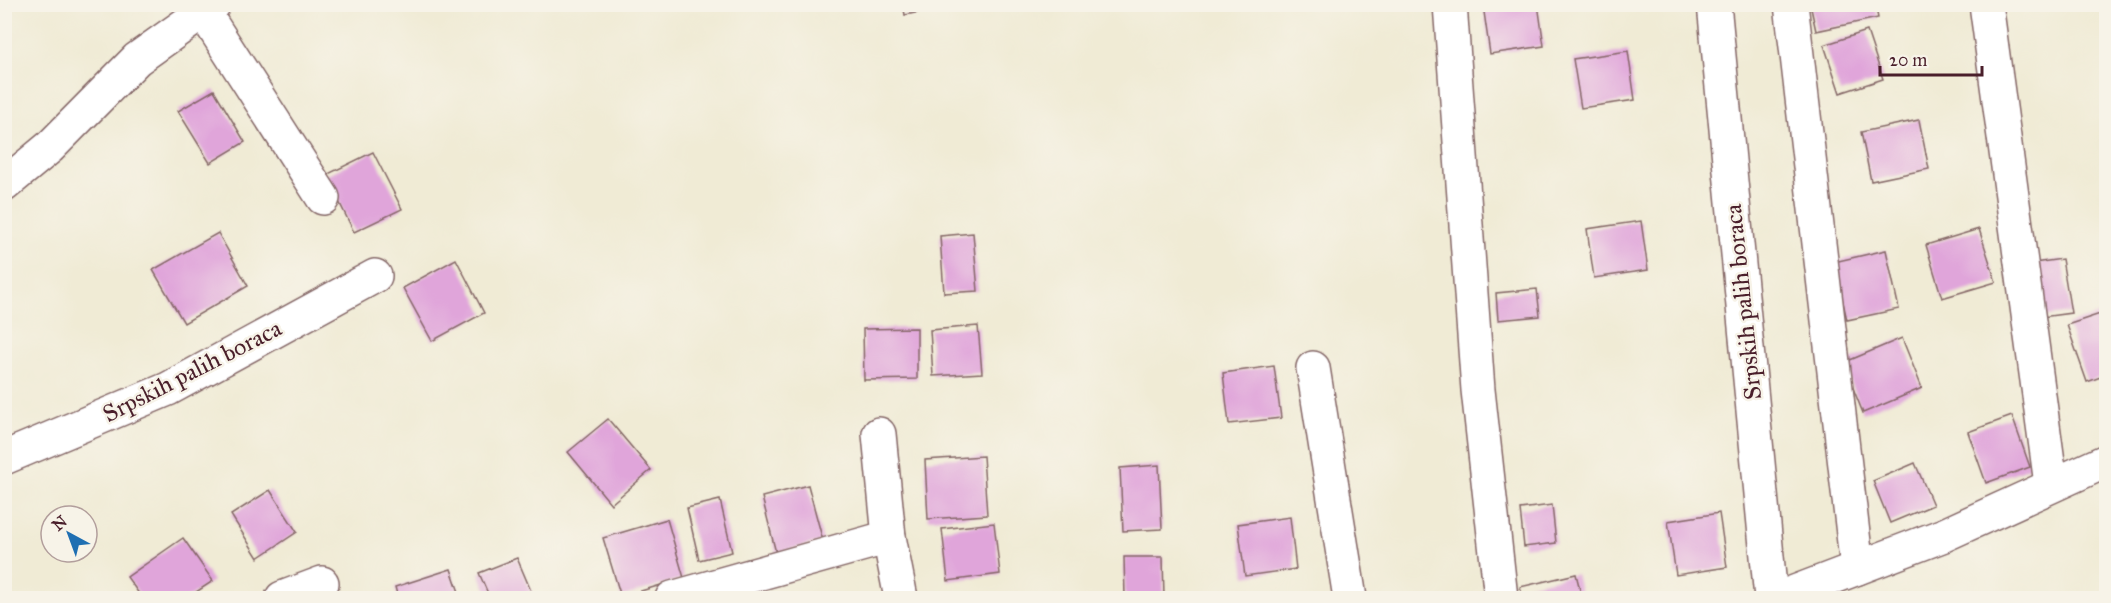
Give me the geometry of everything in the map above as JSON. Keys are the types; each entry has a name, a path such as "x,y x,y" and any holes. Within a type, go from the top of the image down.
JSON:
{"street":[{"path":"1450,4 1478,390 1501,598"},
{"name":"Srpskih palih boraca","path":"1714,4 1771,598"},
{"path":"1791,4 1857,568"},
{"path":"1986,4 2051,484"},
{"path":"4,185 50,147 136,59 209,8 323,198"},
{"name":"Srpskih palih boraca","path":"4,458 168,389 375,276"},
{"path":"1313,368 1350,598"},
{"path":"879,434 889,537 901,598"},
{"path":"1779,598 1944,535 2106,460"},
{"path":"672,598 889,537"},
{"path":"282,598 322,583"}],"building":[{"path":"903,4 929,4 930,10 905,15"},
{"path":"1538,4 1544,46 1490,54 1483,5"},
{"path":"1810,4 1875,4 1878,18 1816,31"},
{"path":"1867,31 1883,79 1840,93 1824,45"},
{"path":"1628,51 1635,100 1581,108 1573,59"},
{"path":"214,90 245,142 210,163 178,111"},
{"path":"1919,120 1929,169 1871,181 1861,132"},
{"path":"373,152 402,209 354,232 326,175"},
{"path":"1641,221 1648,270 1594,278 1587,229"},
{"path":"1979,229 1996,282 1942,298 1926,245"},
{"path":"218,233 248,286 184,323 153,270"},
{"path":"973,233 978,291 944,293 940,236"},
{"path":"1886,250 1899,309 1847,320 1834,262"},
{"path":"456,259 484,313 432,341 403,288"},
{"path":"2062,259 2071,313 2042,317 2034,263"},
{"path":"1537,289 1540,316 1498,320 1496,293"},
{"path":"2106,312 2106,375 2087,382 2067,325"},
{"path":"978,326 982,373 933,376 930,330"},
{"path":"917,328 917,379 864,380 863,329"},
{"path":"1902,338 1922,388 1863,413 1843,363"},
{"path":"1274,366 1281,418 1229,424 1223,373"},
{"path":"2012,416 2030,467 1986,483 1968,432"},
{"path":"608,419 651,470 611,504 568,452"},
{"path":"983,456 987,515 928,519 925,460"},
{"path":"1915,463 1933,505 1890,523 1873,481"},
{"path":"1159,465 1162,529 1123,531 1120,468"},
{"path":"808,485 823,541 776,553 762,497"},
{"path":"270,490 297,532 258,558 231,515"},
{"path":"720,500 732,552 699,560 687,508"},
{"path":"1552,505 1556,543 1524,547 1520,509"},
{"path":"1719,513 1727,567 1676,575 1668,521"},
{"path":"1290,517 1296,569 1245,576 1238,524"},
{"path":"667,519 684,578 621,597 603,538"},
{"path":"994,523 1000,574 948,581 942,529"},
{"path":"183,538 213,581 187,598 142,598 127,577"},
{"path":"1124,557 1163,557 1164,598 1125,598"},
{"path":"517,558 534,598 490,598 479,573"},
{"path":"451,569 461,598 398,598 395,587"},
{"path":"1576,574 1582,598 1523,598 1520,587"}]}
